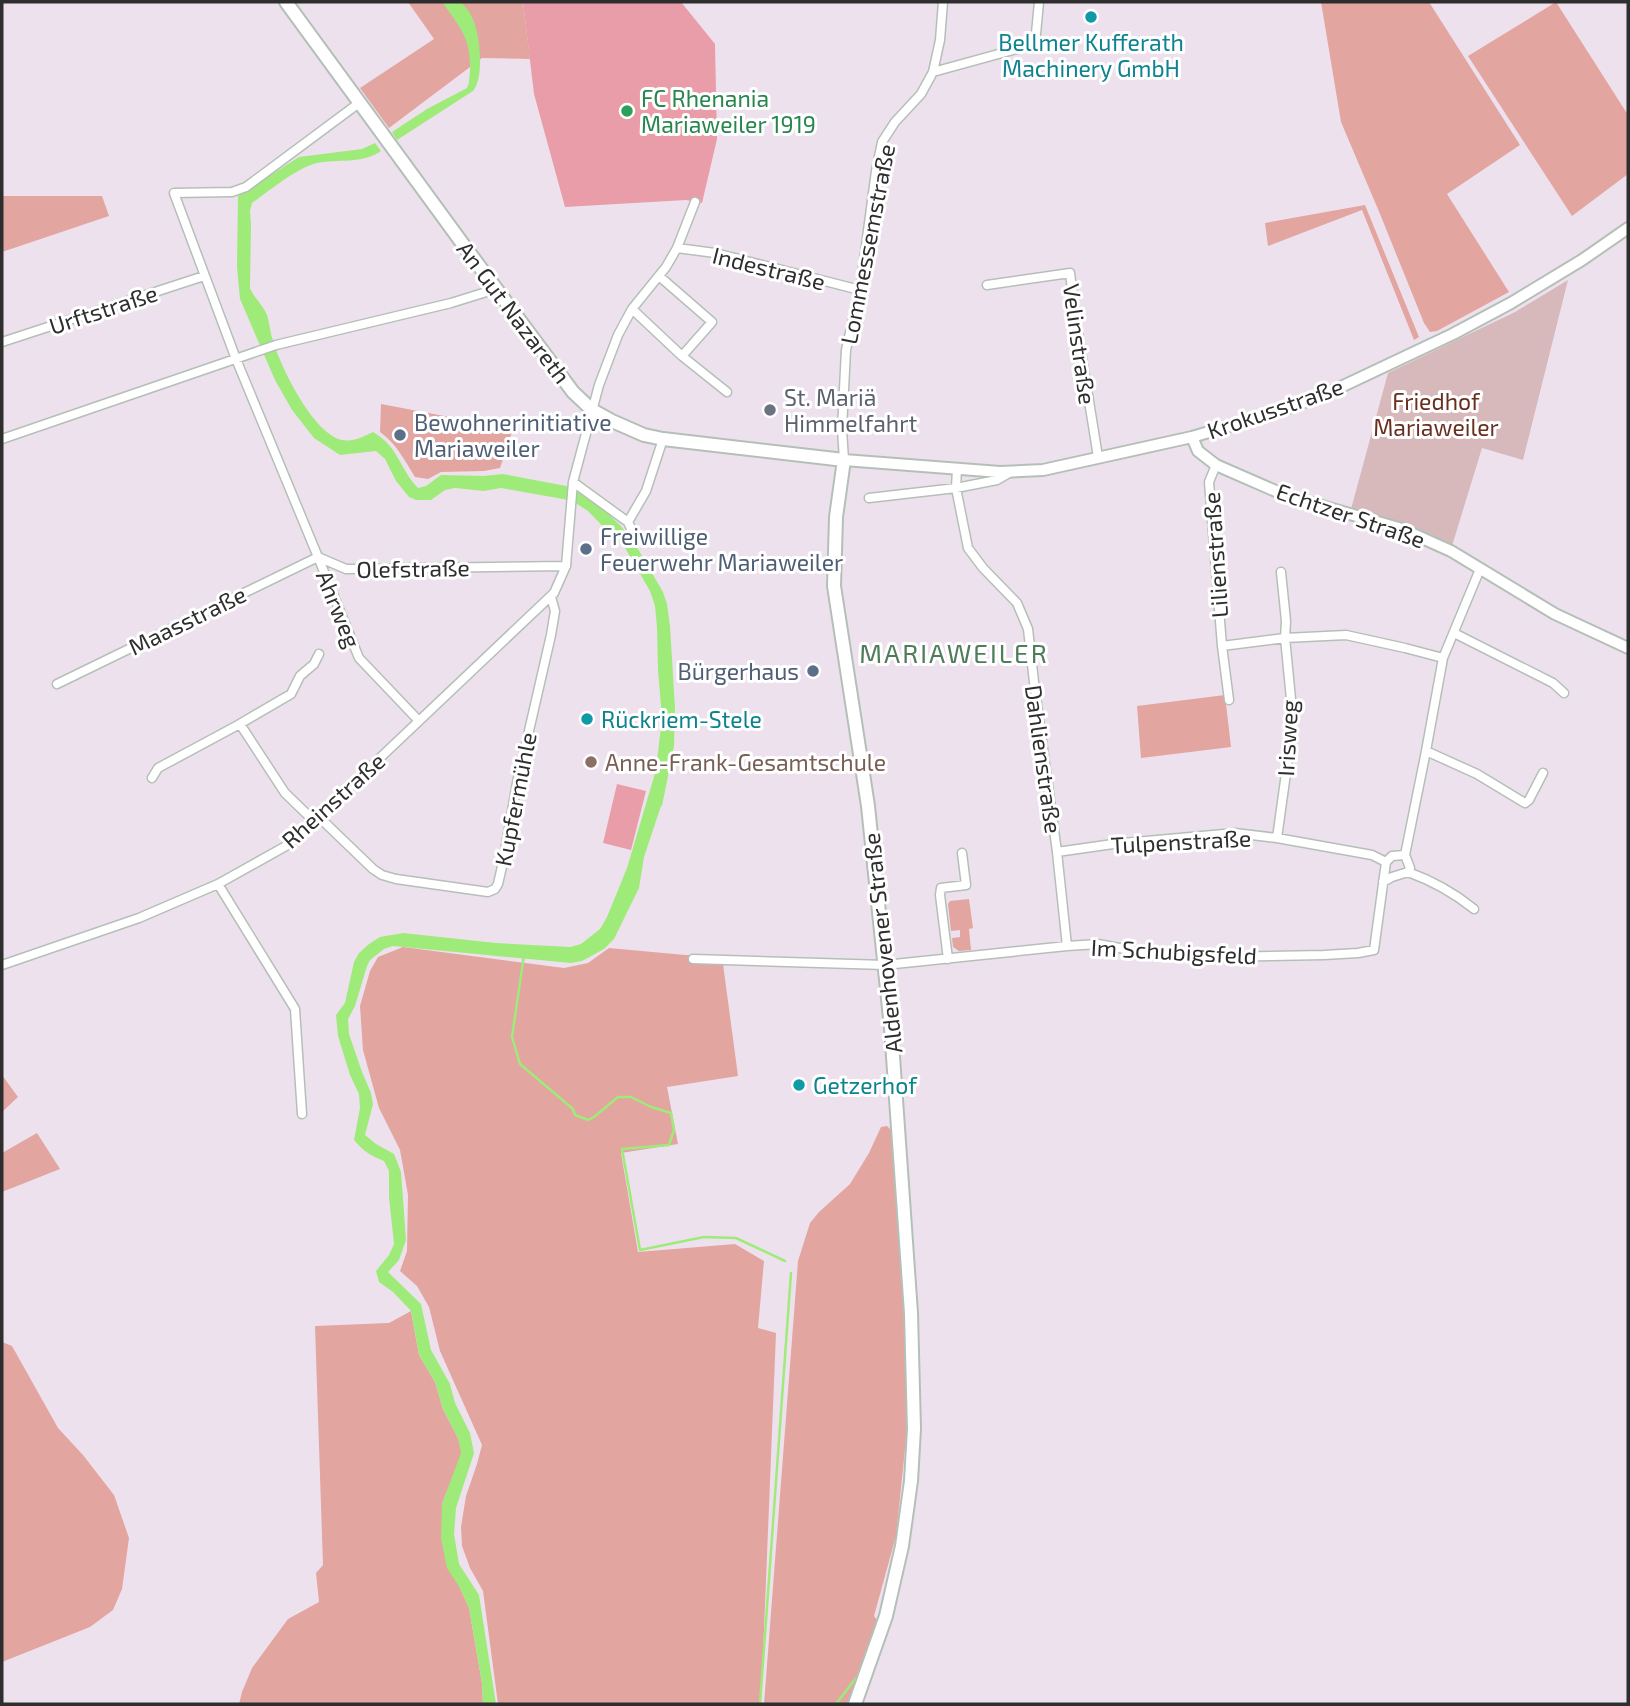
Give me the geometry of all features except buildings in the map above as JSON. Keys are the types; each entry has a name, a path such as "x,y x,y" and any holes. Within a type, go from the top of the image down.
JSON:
{"main road":[{"name":"An Gut Nazareth","path":"286,2 573,392 592,410 624,428 663,439 844,460"},
{"name":"Aldenhovener Straße","path":"844,460 836,517 834,586 868,806 885,965 911,1313 914,1429 911,1481 902,1546 886,1616 855,1704"}],"street":[{"name":"Lommessemstraße","path":"844,460 842,429 846,350 860,290 882,142 895,122 921,94 933,72 940,40 943,2"},
{"path":"933,72 1035,44 1039,2"},
{"path":"318,557 236,359 174,193 232,192 246,187 359,103"},
{"name":"Indestraße","path":"592,410 618,335 632,309 659,276 677,248 695,202"},
{"name":"Krokusstraße","path":"844,460 957,469 1043,470 1192,437 1326,394 1428,347 1511,303 1582,260 1628,228"},
{"name":"Indestraße","path":"677,248 715,253 860,290"},
{"name":"Velinstraße","path":"987,285 1070,273 1098,457"},
{"name":"Urftstraße","path":"2,342 204,276"},
{"path":"659,276 712,322 682,356"},
{"path":"2,439 276,345 451,303 496,289"},
{"path":"632,309 727,393"},
{"path":"566,566 573,484 592,410"},
{"name":"Echtzer Straße","path":"1192,437 1198,451 1216,465 1287,496 1402,528 1451,551 1555,614 1628,648"},
{"path":"628,522 646,491 663,439"},
{"name":"Lilienstraße","path":"1216,465 1209,482 1229,700"},
{"name":"Dahlienstraße","path":"957,469 956,488 968,548 983,568 1017,603 1028,629 1067,946"},
{"name":"Krokusstraße","path":"869,498 956,488 997,480 1011,471"},
{"path":"573,484 628,522 637,542"},
{"name":"Olefstraße","path":"318,557 346,569 566,566"},
{"name":"Maasstraße","path":"57,684 318,557"},
{"name":"Ahrweg","path":"318,557 359,658 419,721"},
{"name":"Rheinstraße","path":"2,965 139,918 218,884 286,846 317,820 551,597 566,566"},
{"path":"1408,872 1405,855 1443,658 1480,569"},
{"path":"1281,572 1285,638"},
{"name":"Kupfermühle","path":"317,820 382,875 488,892 495,889 551,635 555,611 551,597"},
{"path":"1454,633 1553,683 1564,693"},
{"name":"Lilienstraße","path":"1222,646 1285,638 1346,635 1443,658"},
{"name":"Irisweg","path":"1277,838 1292,709 1285,638"},
{"path":"152,778 158,768 291,694 300,676 319,654"},
{"path":"240,724 285,793 317,820"},
{"path":"1426,751 1476,774 1525,803 1543,773"},
{"name":"Tulpenstraße","path":"1057,852 1235,833 1372,855 1386,862"},
{"path":"948,959 940,895 941,888 966,886 962,853"},
{"path":"1383,882 1386,862 1392,856 1405,855"},
{"path":"1383,882 1408,872 1454,893 1474,909"},
{"name":"Im Schubigsfeld","path":"693,959 885,965 1067,946 1110,945 1151,954 1218,957 1366,952 1374,950 1383,882"},
{"path":"218,884 295,1009 302,1114"}],"shaded area":[{"path":"408,2 523,2 530,59 482,58 389,128 360,88 434,39"},
{"path":"442,2 461,2 474,22 480,54 477,84 473,91 397,140 392,132 468,86 469,50 459,26"},
{"name":"FC Rhenania Mariaweiler 1919","path":"523,2 681,2 715,44 717,139 702,203 686,200 565,207 534,94"},
{"path":"1321,2 1429,2 1520,145 1447,194 1509,292 1437,331 1430,332 1424,323 1341,122"},
{"path":"1556,2 1628,115 1628,174 1572,216 1468,56"},
{"path":"375,143 381,151 374,155 309,165 252,203 250,288 267,315 277,352 300,398 320,426 331,435 350,440 373,432 382,438 394,451 418,488 426,486 441,475 503,474 566,486 587,494 634,542 663,592 670,626 675,708 674,746 662,806 644,857 639,888 614,939 604,949 582,961 571,963 393,946 384,949 370,960 348,1019 349,1034 373,1104 365,1135 394,1154 401,1172 406,1240 399,1260 388,1272 421,1304 431,1350 450,1384 455,1403 470,1433 474,1453 456,1508 454,1534 459,1564 479,1595 496,1704 483,1704 469,1608 447,1568 441,1538 442,1504 461,1453 458,1438 443,1409 435,1382 419,1355 411,1311 379,1282 376,1271 394,1244 389,1171 384,1161 368,1153 354,1140 360,1108 359,1094 338,1036 336,1015 345,1003 354,962 359,953 380,937 403,933 496,943 570,947 581,944 600,929 627,868 656,770 662,718 657,627 650,591 624,546 588,511 574,502 501,488 484,491 455,488 445,490 431,500 416,500 409,497 396,481 385,459 376,451 340,455 314,438 292,410 275,380 240,299 237,267 238,196 299,157 362,149"},
{"path":"2,196 102,196 109,216 2,252"},
{"path":"1365,205 1419,337 1414,340 1362,210 1268,246 1265,223"},
{"path":"381,404 513,429 500,468 441,472 428,479 415,477 395,447 380,432"},
{"path":"1225,695 1231,747 1141,758 1137,706"},
{"path":"617,784 646,791 631,850 603,843"},
{"path":"969,899 973,928 969,929 971,950 959,951 953,947 952,938 960,937 960,930 951,931 948,904 950,901"},
{"path":"403,947 564,968 588,963 609,948 720,956 738,1076 667,1087 678,1144 621,1153 638,1252 735,1244 764,1261 758,1328 776,1333 761,1704 498,1704 483,1591 462,1546 461,1527 466,1496 482,1445 440,1351 429,1307 417,1286 400,1271 407,1251 408,1195 400,1150 379,1108 363,1050 360,1006 370,971 378,957"},
{"path":"2,1075 18,1097 2,1112"},
{"path":"887,1126 892,1131 905,1319 908,1420 896,1536 874,1616 877,1620 848,1704 764,1704 798,1261 810,1223 850,1184 881,1127"},
{"path":"37,1133 60,1169 2,1192 2,1153"},
{"path":"411,1311 419,1355 435,1382 443,1409 458,1438 462,1453 442,1504 460,1588 469,1608 483,1704 239,1704 252,1668 288,1619 319,1602 316,1573 323,1565 315,1326 389,1323"},
{"path":"2,1342 12,1346 58,1428 114,1495 129,1538 122,1589 113,1610 90,1627 2,1662"}],"green space":[{"name":"Friedhof Mariaweiler","path":"1568,280 1523,460 1482,448 1452,546 1404,524 1351,509 1388,373 1515,312"}],"waterway":[{"path":"524,955 512,1037 520,1064 573,1109 575,1115 588,1120 618,1097 631,1097 671,1113 674,1130 669,1145 622,1149 640,1250 704,1237 736,1238 785,1261"},
{"path":"760,1704 791,1273"},
{"path":"836,1704 856,1678"}],"place":[{"name":"Bellmer Kufferath Machinery GmbH","path":"1091,17"},
{"name":"FC Rhenania Mariaweiler 1919","path":"627,111"},
{"name":"St. Mariä Himmelfahrt","path":"770,410"},
{"name":"Bewohnerinitiative Mariaweiler","path":"400,435"},
{"name":"Freiwillige Feuerwehr Mariaweiler","path":"586,549"},
{"name":"Bürgerhaus","path":"813,671"},
{"name":"Rückriem-Stele","path":"587,719"},
{"name":"Anne-Frank-Gesamtschule","path":"591,762"},
{"name":"Getzerhof","path":"799,1085"}],"district":[{"name":"MARIAWEILER","path":"954,652"}]}
